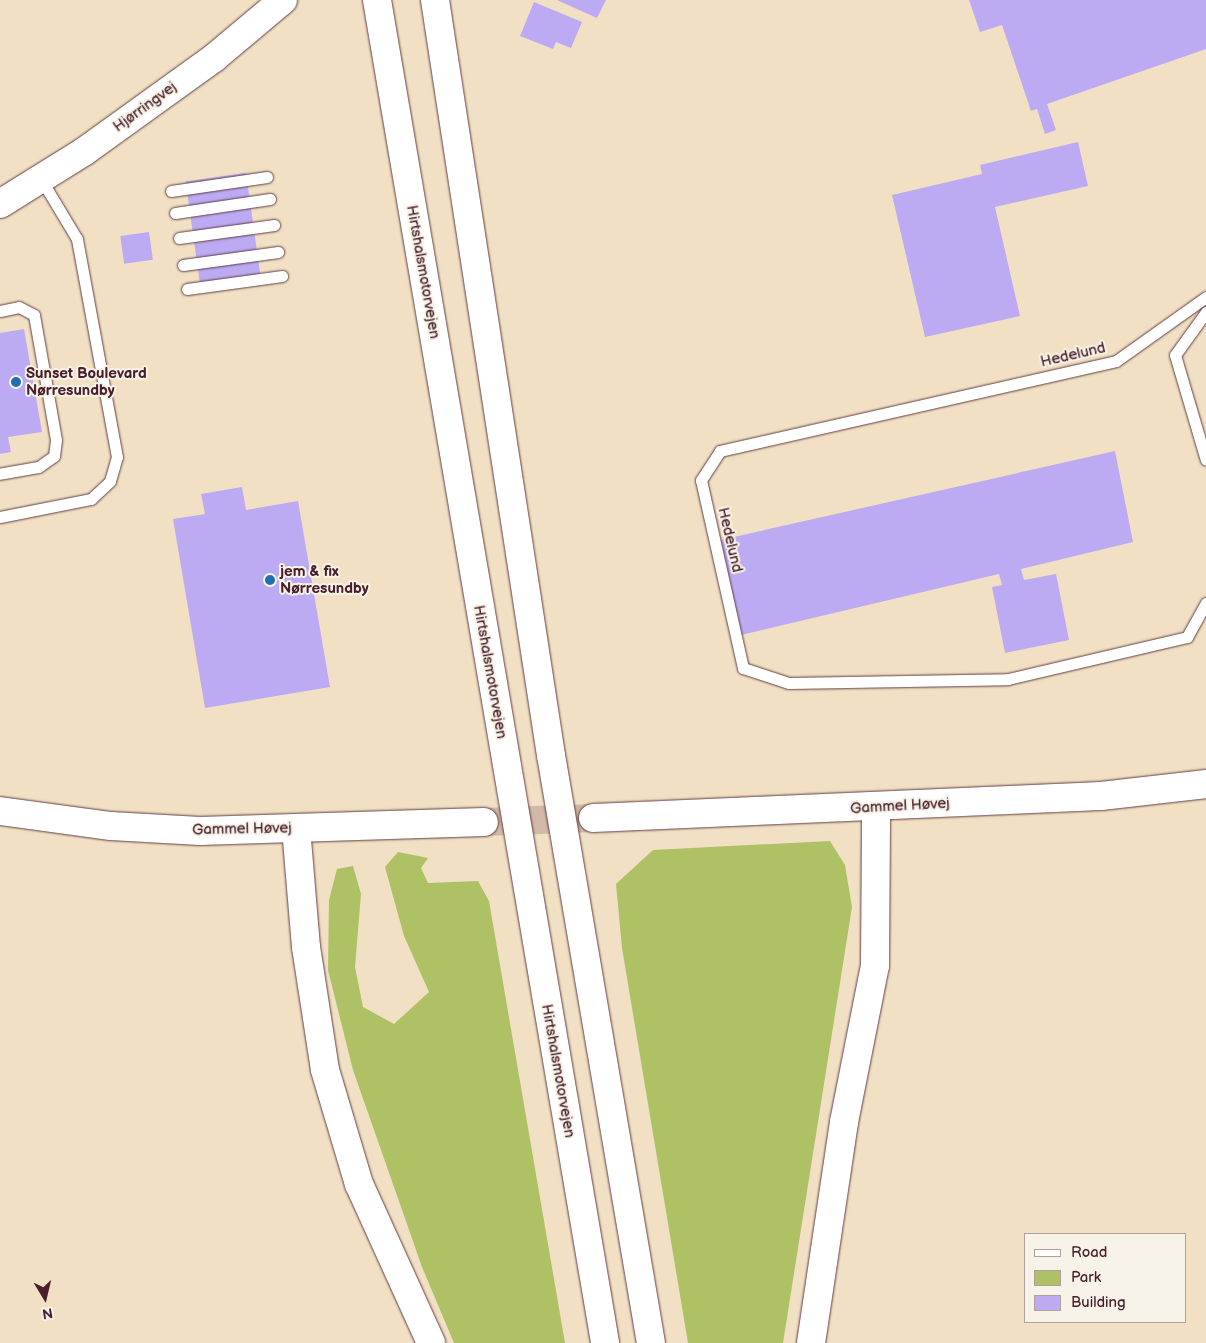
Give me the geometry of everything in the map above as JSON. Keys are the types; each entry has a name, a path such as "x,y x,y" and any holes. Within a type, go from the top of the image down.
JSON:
{"main road":[{"name":"Hjørringvej","path":"0,204 214,58 283,0"},
{"name":"Hirtshalsmotorvejen","path":"377,0 605,1343"},
{"path":"435,0 551,755 651,1343"},
{"name":"Gammel Høvej","path":"593,818 876,808 1101,796 1206,784"},
{"path":"811,1343 844,1122 875,966 876,808"},
{"name":"Gammel Høvej","path":"0,811 155,829 296,828 484,822"},
{"path":"296,828 306,947 325,1070 359,1184 431,1343"}],"lane":[{"path":"171,191 267,177"},
{"path":"0,517 90,499 110,481 117,457 77,239 40,178"},
{"path":"175,213 270,199"},
{"path":"179,238 274,225"},
{"path":"183,265 278,252"},
{"path":"187,289 282,276"},
{"name":"Hedelund","path":"1206,297 1116,361 720,452 700,480 743,668 790,683 1008,678 1187,637 1206,603"},
{"path":"0,311 19,307 34,315 56,440 54,456 38,468 0,474"},
{"path":"1206,312 1175,355 1206,460"}],"green space":[{"path":"830,841 845,865 852,907 783,1343 688,1343 622,948 616,884 653,850"},
{"path":"398,852 428,858 421,868 428,883 478,881 489,901 565,1343 454,1343 422,1267 353,1070 328,970 329,900 337,869 353,866 361,894 355,967 363,1007 394,1024 429,992 404,936 385,867"}],"building":[{"path":"557,0 606,0 597,18"},
{"path":"969,0 1206,0 1206,49 1047,104 1056,130 1045,134 1037,109 1031,111 1002,25 980,32"},
{"path":"534,2 582,22 571,48 556,42 553,49 520,36"},
{"path":"1078,142 1088,186 995,207 1020,316 925,337 892,195 982,174 980,165"},
{"path":"246,173 262,284 201,292 186,181"},
{"path":"149,232 153,260 124,264 120,236"},
{"name":"Sunset Boulevard Nørresundby","path":"24,329 42,432 8,437 11,452 0,454 0,333"},
{"path":"1115,451 1133,542 1021,569 1024,580 1056,574 1069,640 1005,653 992,587 1002,585 999,574 737,636 716,541"},
{"path":"242,487 246,510 298,501 330,687 205,708 173,519 205,514 201,494"}],"tunnel":[{"path":"484,822 593,818"}],"place":[{"name":"Sunset Boulevard Nørresundby","path":"16,382"},
{"name":"jem & fix Nørresundby","path":"270,580"}]}
